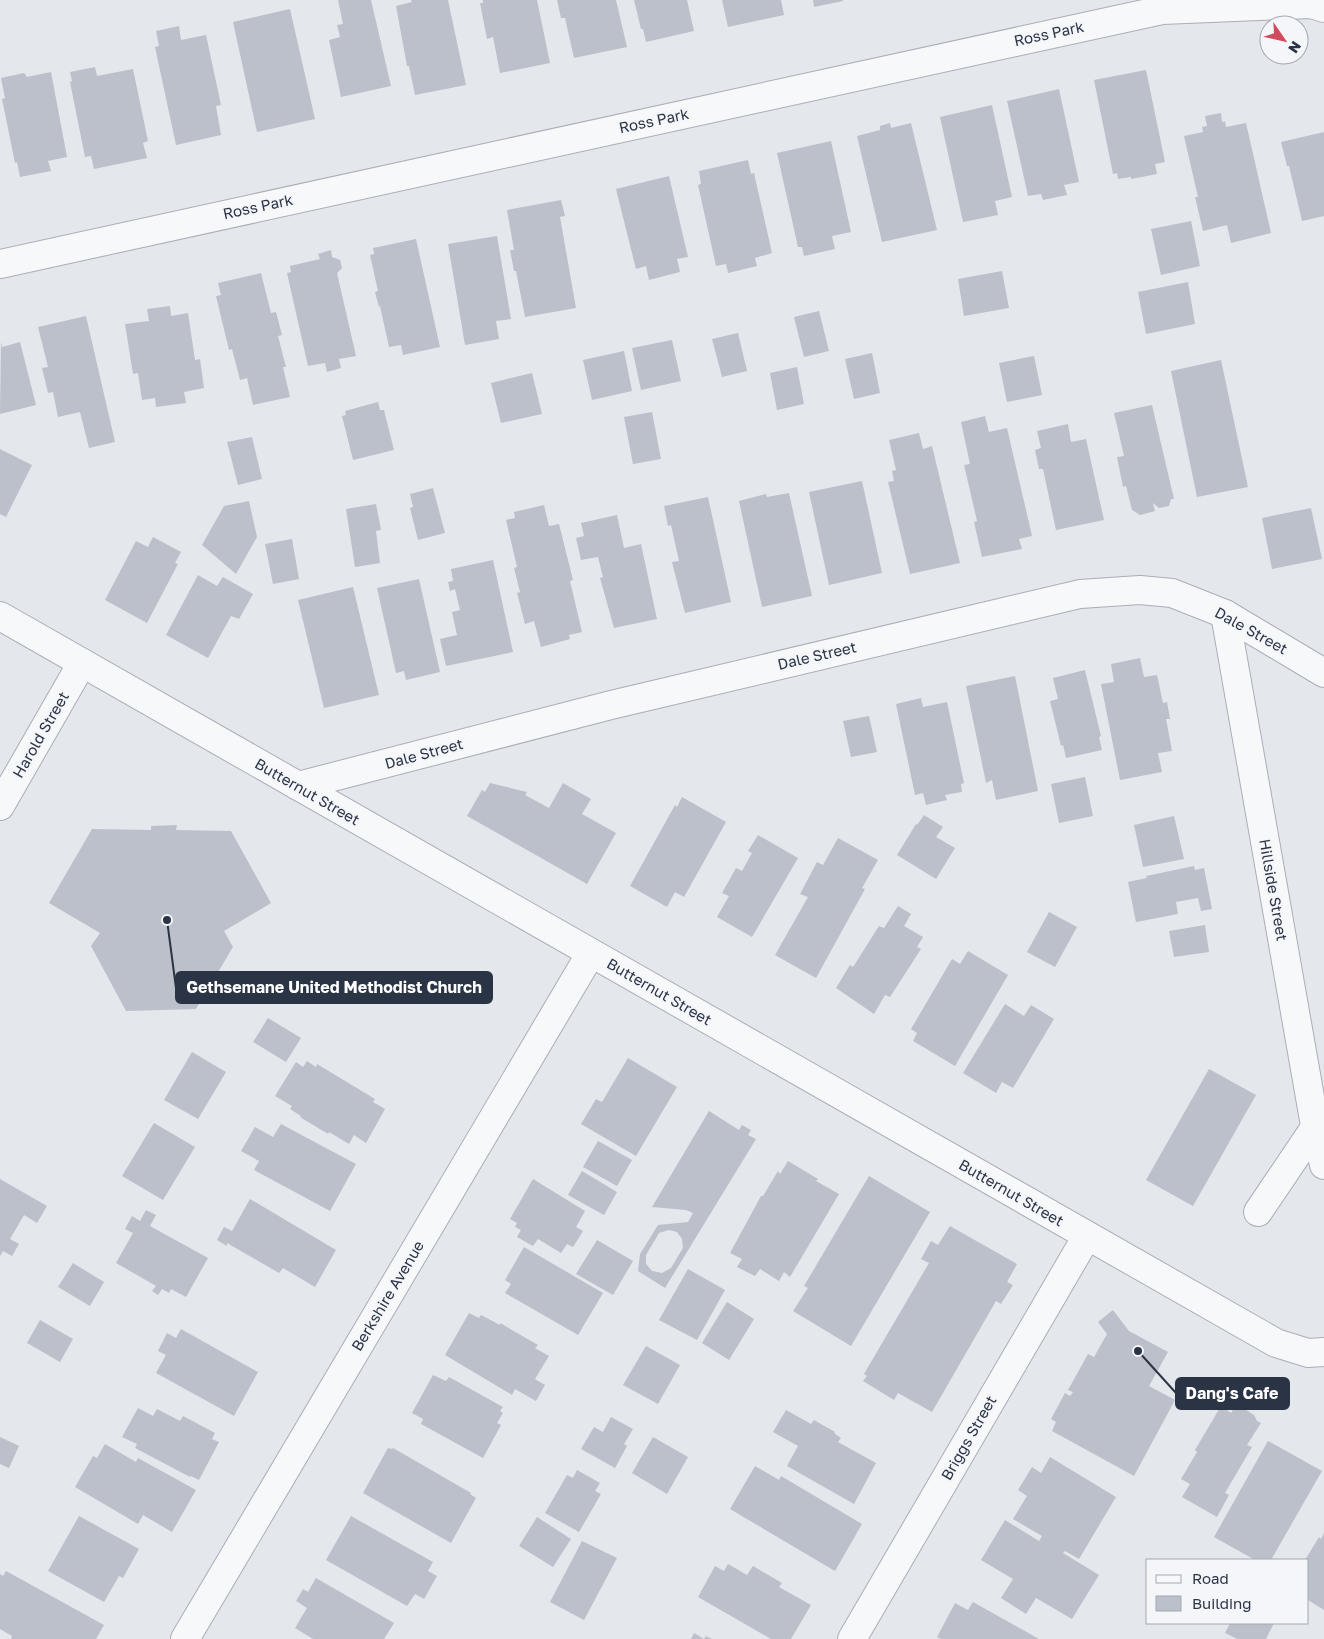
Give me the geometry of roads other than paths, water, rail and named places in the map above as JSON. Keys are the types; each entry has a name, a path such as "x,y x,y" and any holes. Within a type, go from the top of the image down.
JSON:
{"street":[{"name":"Ross Park","path":"0,264 1162,10 1318,4"},
{"name":"Dale Street","path":"298,786 611,705 1080,594 1140,590 1172,593 1225,614 1324,673"},
{"name":"Hillside Street","path":"1225,614 1324,1165"},
{"name":"Butternut Street","path":"0,616 1276,1343 1308,1353 1324,1352"},
{"name":"Harold Street","path":"0,806 82,663"},
{"name":"Berkshire Avenue","path":"185,1639 591,953"},
{"path":"1258,1212 1316,1126"},
{"name":"Briggs Street","path":"852,1639 1087,1236"}],"place":[{"name":"Gethsemane United Methodist Church","path":"167,920"},
{"name":"Dang's Cafe","path":"1138,1351"}]}
